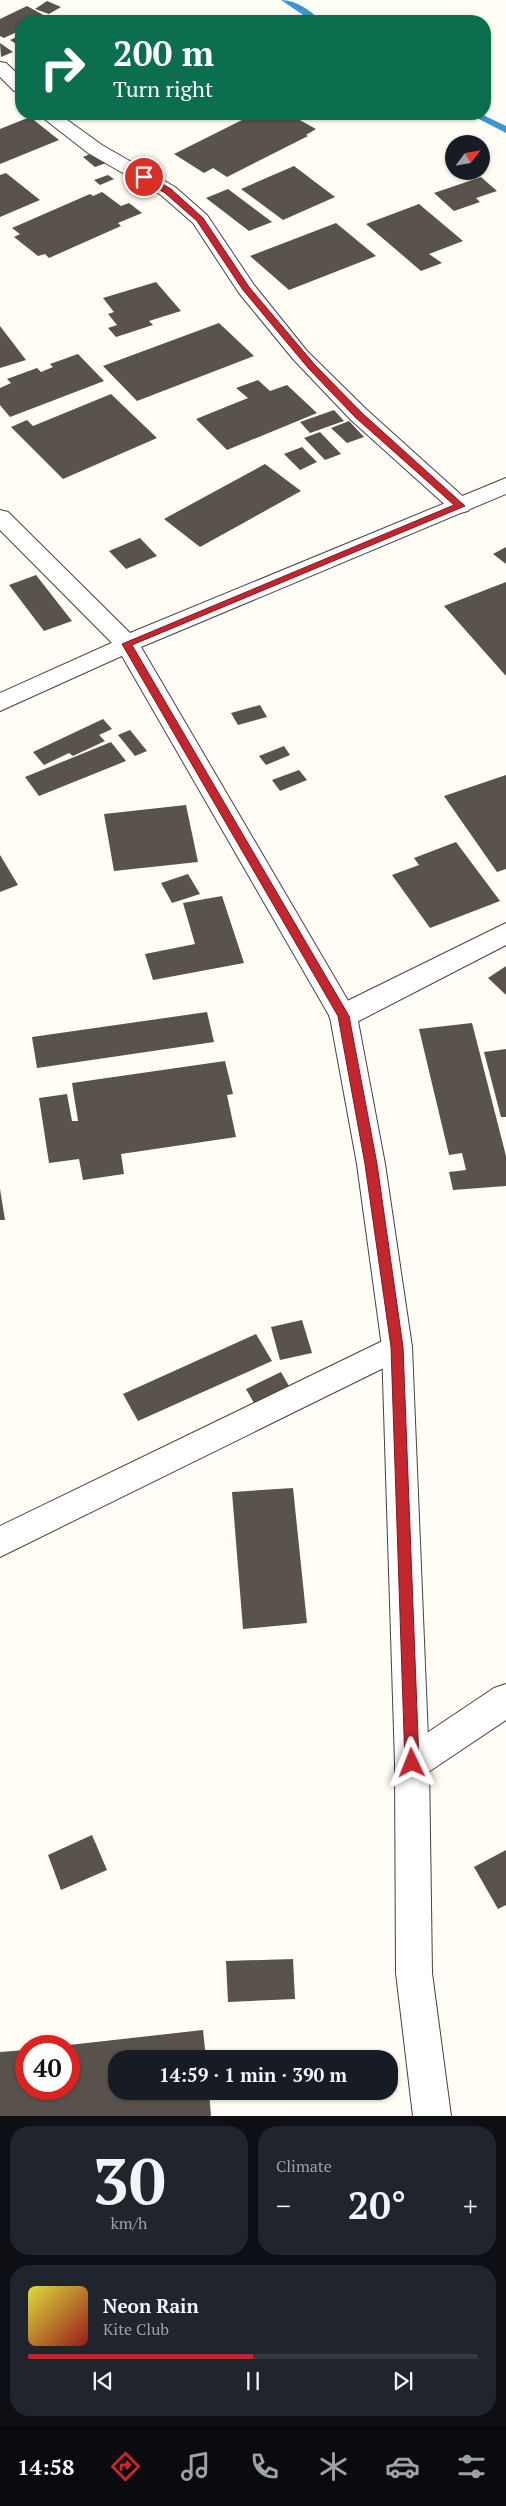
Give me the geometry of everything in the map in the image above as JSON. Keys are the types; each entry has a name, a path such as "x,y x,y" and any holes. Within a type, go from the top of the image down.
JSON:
{"street":[{"path":"0,67 15,81"},
{"path":"55,120 95,149 168,191 200,220 246,289 300,355 359,415 460,506"},
{"path":"0,703 126,644 460,506 506,485"},
{"path":"0,517 126,644 344,1016 371,1164 397,1347 412,1763 414,1973 432,2116"},
{"path":"344,1016 506,933"},
{"path":"0,1542 397,1347"},
{"path":"412,1763 506,1700"}],"building":[{"path":"47,1 61,7 49,14 35,9"},
{"path":"27,6 43,15 15,15 15,33 4,38 0,36 0,19"},
{"path":"0,43 13,52 1,57"},
{"path":"22,120 34,120 59,140 0,164 0,129"},
{"path":"242,120 300,120 316,129 306,135 308,136 227,177 213,168 204,173 174,154"},
{"path":"97,151 109,162 95,167 83,157"},
{"path":"294,166 335,197 283,220 241,189"},
{"path":"6,173 40,200 0,217 0,175"},
{"path":"108,175 114,179 100,185 94,180"},
{"path":"472,180 484,180 497,191 476,198 480,202 454,211 434,193"},
{"path":"228,189 272,222 249,231 206,198"},
{"path":"102,192 121,206 129,203 142,213 118,223 121,226 49,258 45,254 38,256 14,237 20,234 12,228 90,194 93,196"},
{"path":"419,204 463,241 429,254 442,263 421,271 366,224"},
{"path":"336,223 376,256 289,290 250,256"},
{"path":"156,282 181,311 149,321 153,325 116,337 108,328 117,325 108,314 114,312 103,298"},
{"path":"219,323 254,356 137,401 103,366"},
{"path":"0,326 26,360 0,368"},
{"path":"78,354 104,381 10,417 0,405 0,388 11,383 7,379 37,368 41,372 53,367 50,364"},
{"path":"258,380 270,391 287,385 317,413 227,450 196,419 248,398 236,388"},
{"path":"111,394 157,438 63,479 11,427 27,420 33,426"},
{"path":"334,410 344,421 310,433 300,422"},
{"path":"349,421 364,437 347,443 331,428"},
{"path":"320,432 341,454 325,460 304,438"},
{"path":"302,447 317,462 300,470 284,454"},
{"path":"265,464 301,491 200,547 164,519"},
{"path":"140,538 157,556 126,569 109,551"},
{"path":"506,547 506,564 493,554"},
{"path":"36,575 72,621 44,631 9,585"},
{"path":"506,582 506,676 444,606"},
{"path":"260,705 267,717 238,725 231,713"},
{"path":"103,719 112,729 99,735 105,741 73,756 69,753 44,765 33,752"},
{"path":"130,730 147,751 135,756 118,735"},
{"path":"111,742 126,761 39,796 25,777"},
{"path":"284,746 290,755 266,765 259,756"},
{"path":"299,770 307,780 280,791 272,780"},
{"path":"506,775 506,869 497,872 444,796"},
{"path":"186,805 198,862 114,871 104,814"},
{"path":"456,842 500,901 430,928 392,875 419,865 414,858"},
{"path":"0,855 18,885 0,892"},
{"path":"188,874 200,894 172,903 161,883"},
{"path":"222,896 244,963 153,980 145,954 195,944 183,903"},
{"path":"506,966 506,995 488,978"},
{"path":"207,1012 214,1042 37,1068 32,1037"},
{"path":"472,1023 506,1156 506,1186 453,1190 449,1172 466,1170 462,1153 449,1155 419,1029"},
{"path":"506,1049 506,1117 501,1117 484,1052"},
{"path":"225,1061 233,1094 227,1095 236,1137 121,1154 124,1174 83,1180 79,1159 49,1163 39,1098 67,1094 72,1121 78,1121 72,1083"},
{"path":"0,1189 5,1220 0,1220"},
{"path":"302,1320 312,1353 280,1360 271,1327"},
{"path":"256,1334 272,1361 138,1421 123,1394"},
{"path":"281,1372 293,1393 258,1410 246,1389"},
{"path":"293,1488 307,1623 243,1629 232,1492"},
{"path":"92,1835 107,1870 61,1890 48,1855"},
{"path":"506,1850 506,1905 498,1909 474,1867"},
{"path":"293,1959 295,1999 228,2002 226,1961"},
{"path":"203,2030 205,2050 108,2050 108,2100 210,2100 211,2116 0,2116 0,2052 15,2051 15,2100 80,2100 80,2044"}],"waterway":[{"path":"285,0 309,15"},
{"path":"486,120 506,130"}],"route":[{"path":"144,177 168,191 200,220 218,244 246,289 300,355 359,415 460,506 126,644 344,1016 371,1164 397,1347 412,1763"}]}
